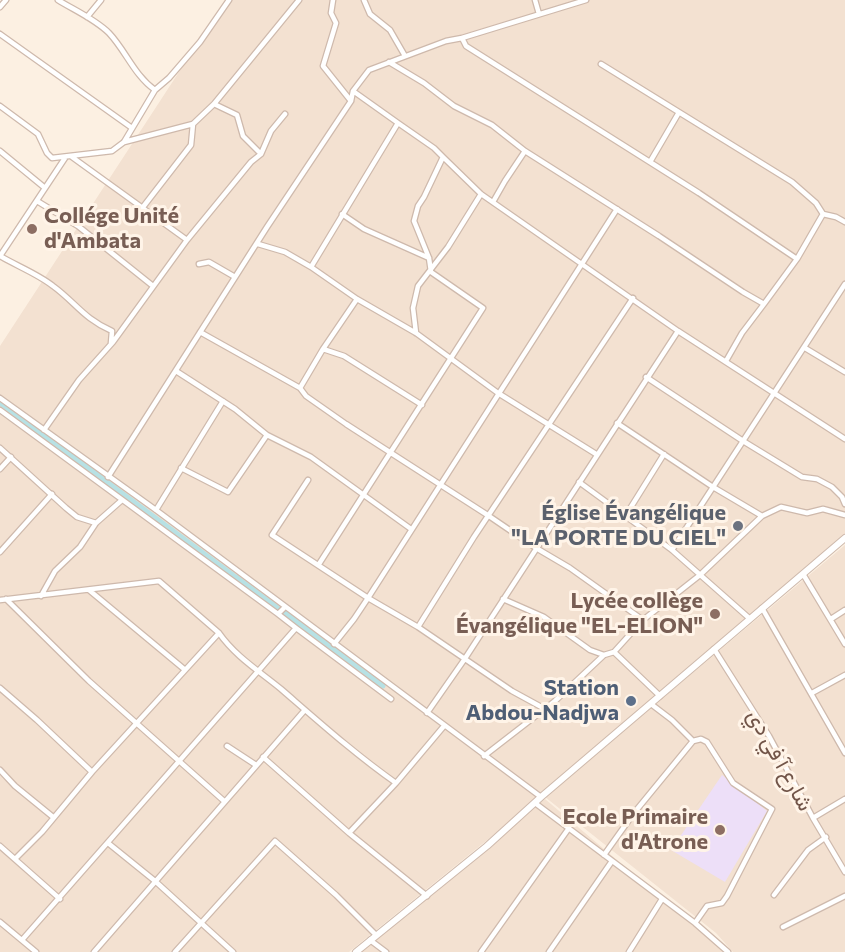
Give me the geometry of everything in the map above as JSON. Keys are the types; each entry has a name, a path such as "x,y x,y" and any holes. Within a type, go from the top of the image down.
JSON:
{"street":[{"path":"0,7 6,0"},
{"path":"58,0 109,33 142,82 155,90"},
{"path":"87,17 101,0"},
{"path":"124,142 155,90 169,78 200,42 229,0"},
{"path":"0,106 38,134 50,157 57,159 112,151 124,142 193,124 214,104 299,0"},
{"path":"333,0 331,14 336,23 323,66 351,101"},
{"path":"363,0 370,14 390,30 405,56"},
{"path":"535,0 539,14"},
{"path":"108,477 267,227 351,101 353,91 369,70 446,41 586,0"},
{"path":"0,34 132,128"},
{"path":"462,38 466,46 650,162 797,259"},
{"path":"389,62 424,83 454,106 492,125 525,151 764,304"},
{"path":"601,64 678,114 792,182 816,203 823,214 837,217 845,222"},
{"path":"353,91 434,148 481,194 535,233 583,263 678,331 845,438"},
{"path":"214,104 237,115 243,136 261,154"},
{"path":"44,430 79,380 111,344 187,240 251,162 261,154 271,131 285,114"},
{"path":"650,162 678,114"},
{"path":"311,267 398,123"},
{"path":"142,207 191,145 193,124"},
{"path":"0,151 45,188"},
{"path":"493,202 525,151"},
{"path":"72,157 187,240"},
{"path":"319,564 483,308 431,272 429,258 414,221 418,206 443,157"},
{"path":"66,158 0,256 53,285 83,315 112,331 111,344"},
{"path":"416,333 412,308 418,286 431,272 481,194"},
{"path":"37,201 78,226 153,286"},
{"path":"334,644 368,598 617,209"},
{"path":"342,214 364,228 429,258"},
{"path":"726,361 742,333 797,259 823,214"},
{"path":"258,244 285,252 311,267 357,299 416,333 498,393 596,454"},
{"path":"199,264 209,262 235,278"},
{"path":"672,550 845,284"},
{"path":"839,293 845,297"},
{"path":"418,627 548,423 633,298"},
{"path":"300,388 357,299"},
{"path":"427,714 678,331"},
{"path":"200,332 300,388 306,396 391,454 570,568 644,620"},
{"path":"804,348 845,372"},
{"path":"323,349 344,356 422,405"},
{"path":"176,370 223,401 267,435 311,457 411,530"},
{"path":"646,377 802,477 817,479 832,487 845,504"},
{"path":"0,399 156,510 541,797"},
{"path":"156,510 223,401"},
{"path":"0,410 391,699"},
{"path":"617,423 713,487 762,516"},
{"path":"181,468 228,492 267,435"},
{"path":"0,448 77,517 96,523"},
{"path":"626,515 664,454"},
{"path":"0,470 11,457"},
{"path":"308,480 272,535 368,598 418,627 512,691 545,709"},
{"path":"579,482 672,550 749,618"},
{"path":"0,552 52,494"},
{"path":"41,596 55,571 80,547 96,523 122,500"},
{"path":"484,756 545,709 604,655 614,652 644,620 700,574 762,516 781,507 807,513 823,509 845,515"},
{"path":"356,952 427,896 845,538"},
{"path":"803,574 845,644"},
{"path":"0,600 159,581 219,633 239,656 304,711 396,783"},
{"path":"89,590 184,669"},
{"path":"6,599 89,681 224,801"},
{"path":"503,599 544,617 590,650 604,655"},
{"path":"279,614 285,607"},
{"path":"762,608 845,753"},
{"path":"831,619 845,610"},
{"path":"22,940 260,672 296,628"},
{"path":"15,859 42,832 135,723 219,633"},
{"name":"شارع آ في دي","path":"714,649 769,736 813,818 842,861 845,872"},
{"path":"614,652 660,696"},
{"path":"812,693 845,675"},
{"path":"0,688 92,772"},
{"path":"651,704 672,720 693,741"},
{"path":"94,952 304,711"},
{"path":"350,833 444,726"},
{"path":"604,855 634,813 693,741 700,739 707,742 733,783 772,809 727,896 722,903 708,906 695,922"},
{"path":"227,746 256,765"},
{"path":"263,757 427,896"},
{"path":"0,770 15,786 53,817"},
{"path":"813,818 845,799"},
{"path":"535,803 695,922 725,951"},
{"path":"481,952 569,828"},
{"path":"774,895 808,850 826,837"},
{"path":"176,952 275,841 336,895 376,935"},
{"path":"108,843 155,881 233,952"},
{"path":"0,846 60,899"},
{"path":"549,952 612,861"},
{"path":"783,927 845,896"},
{"path":"629,952 662,899"},
{"path":"0,922 36,952"},
{"path":"370,940 386,952"}],"shaded area":[{"path":"226,0 845,0 845,536 541,795 202,543 539,798 349,952 0,952 0,407 79,452 0,395 0,346"},
{"path":"845,545 845,952 733,952 716,933 545,797"},
{"name":"Ecole Primaire d'Atrone","path":"722,775 767,811 725,882 671,850"},
{"path":"545,799 644,883 716,938 729,952 358,952"}],"waterway":[{"path":"0,403 233,575"},
{"path":"236,577 279,609"},
{"path":"285,613 383,686"}],"place":[{"name":"Collége Unité d'Ambata","path":"32,229"},
{"name":"Église Évangélique \"LA PORTE DU CIEL\"","path":"738,526"},
{"name":"Lycée collège Évangélique \"EL-ELION\"","path":"715,614"},
{"name":"Station Abdou-Nadjwa","path":"631,701"},
{"name":"Ecole Primaire d'Atrone","path":"720,830"}]}
